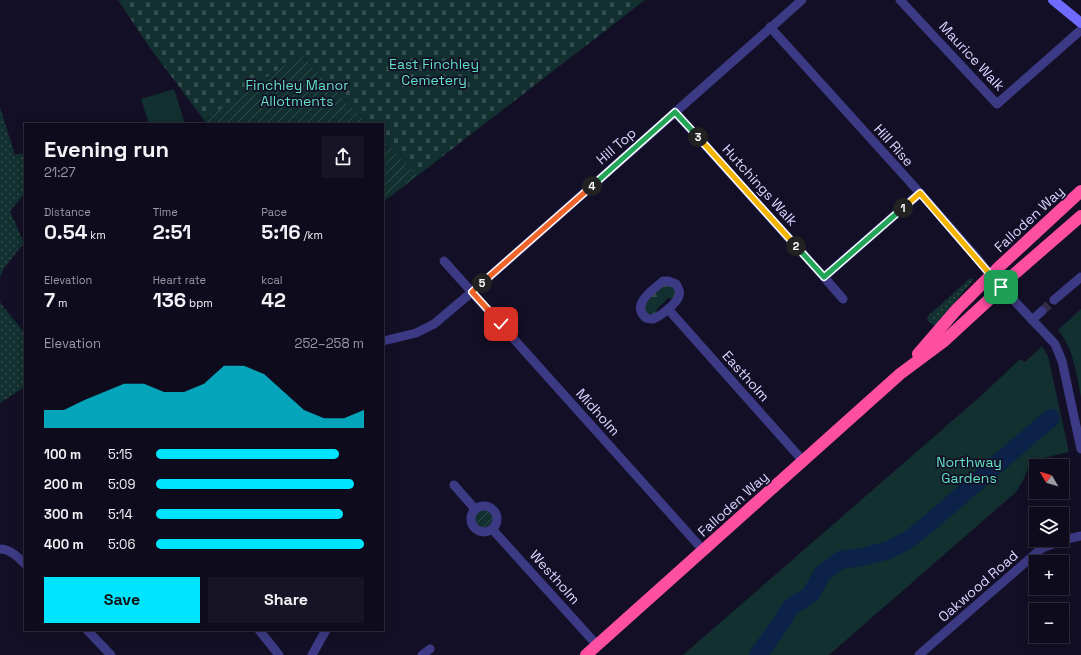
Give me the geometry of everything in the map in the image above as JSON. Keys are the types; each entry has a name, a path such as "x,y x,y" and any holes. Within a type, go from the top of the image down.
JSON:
{"highway":[{"name":"Falloden Way","path":"996,281 1017,249 1081,192"},
{"name":"Falloden Way","path":"586,655 804,462 900,374 957,309 996,281 1012,276 1081,216"}],"street":[{"name":"Hill Top","path":"384,341 416,333 434,324 802,0"},
{"name":"Maurice Walk","path":"900,0 997,104 1081,30"},
{"path":"1053,0 1081,23"},
{"name":"Hill Rise","path":"770,27 920,193 996,281 1055,344 1062,361 1081,445"},
{"name":"Hutchings Walk","path":"675,112 824,277 842,299"},
{"path":"824,277 920,193"},
{"name":"Midholm","path":"444,261 703,550"},
{"path":"1054,300 1081,277"},
{"path":"663,281 676,284 679,292 679,296 676,301 668,309 659,316 650,319 642,315 640,309 642,300 663,281"},
{"name":"Eastholm","path":"668,309 804,462"},
{"path":"1032,320 1042,311"},
{"path":"454,485 475,509"},
{"path":"480,506 491,508 495,513 496,518 492,529 482,532 474,527 471,518 475,509 480,506"},
{"name":"Westholm","path":"492,529 597,645"},
{"name":"Oakwood Road","path":"919,655 1042,548 1067,539 1081,536"},
{"path":"0,549 7,549 24,563"},
{"path":"88,631 111,655"},
{"path":"260,631 279,655"},
{"path":"312,655 325,631"},
{"path":"422,655 430,648"}],"green space":[{"name":"East Finchley Cemetery","path":"118,0 645,0 417,176 384,140 384,123 367,123 301,54 204,120 150,48"},
{"name":"Finchley Manor Allotments","path":"301,54 367,123 206,123 204,120"},
{"path":"174,89 185,123 149,123 141,99"},
{"path":"0,107 15,155 24,153 24,194 10,211 24,243 4,268 0,277"},
{"path":"384,140 417,176 384,201"},
{"path":"969,279 974,279 935,326 927,320 928,316"},
{"path":"664,284 671,284 676,292 672,301 669,297 656,310 658,313 647,315 643,305"},
{"path":"0,301 24,332 24,388 0,403"},
{"path":"1081,309 1081,397 1071,353 1068,345 1058,330"},
{"name":"Northway Gardens","path":"1042,346 1048,356 1069,452 1039,459 1029,459 1029,466 1024,479 1016,492 829,655 683,655 983,394 1020,359 1025,362"},
{"path":"484,510 490,513 493,519 490,525 484,528 478,525 475,519 478,513"}],"waterway":[{"path":"758,655 791,607 811,594 822,574 840,560 862,557 889,550 908,540 1051,418"}],"tunnel":[{"path":"1042,311 1054,300"}],"route":[{"path":"501,324 472,292 675,112 824,277 920,193 1001,287"}]}
